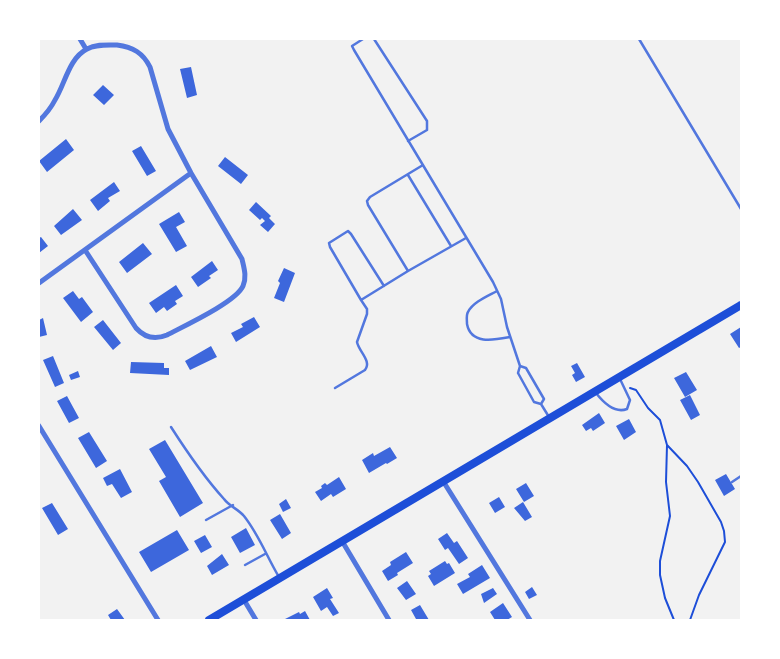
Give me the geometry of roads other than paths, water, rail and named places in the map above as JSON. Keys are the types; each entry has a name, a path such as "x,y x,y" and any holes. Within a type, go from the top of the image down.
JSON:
{"main road":[{"path":"209,620 741,305"}],"street":[{"path":"80,39 86,49"},
{"path":"39,121 55,100 76,58 86,49 97,45 122,46 137,51 145,58 152,74 166,124 191,173 242,259 245,281 236,296 167,335 158,338 150,337 142,334 136,328 85,250"},
{"path":"39,283 191,173"},
{"path":"39,426 158,620"},
{"path":"443,481 530,620"},
{"path":"342,541 389,620"},
{"path":"244,600 256,620"}],"lane":[{"path":"362,39 352,46 497,291 520,366 518,373 534,402 541,404 550,418"},
{"path":"374,39 427,121 427,130 408,141"},
{"path":"639,39 741,209"},
{"path":"408,271 367,201 370,197 423,165"},
{"path":"408,175 451,246"},
{"path":"335,388 368,367 368,363 358,346 358,337 367,314 367,309 330,247 329,243 331,240 348,231 384,286"},
{"path":"361,300 466,238"},
{"path":"497,291 478,302 468,312 466,320 468,328 478,338 487,340 510,337"},
{"path":"520,366 526,368 544,399 541,404"},
{"path":"595,392 602,401 613,408 621,411 627,409 630,403 619,378"},
{"path":"171,427 200,471 225,501 233,505 249,523 279,579"},
{"path":"732,482 741,476"},
{"path":"206,520 233,505"},
{"path":"245,565 265,554"}]}
